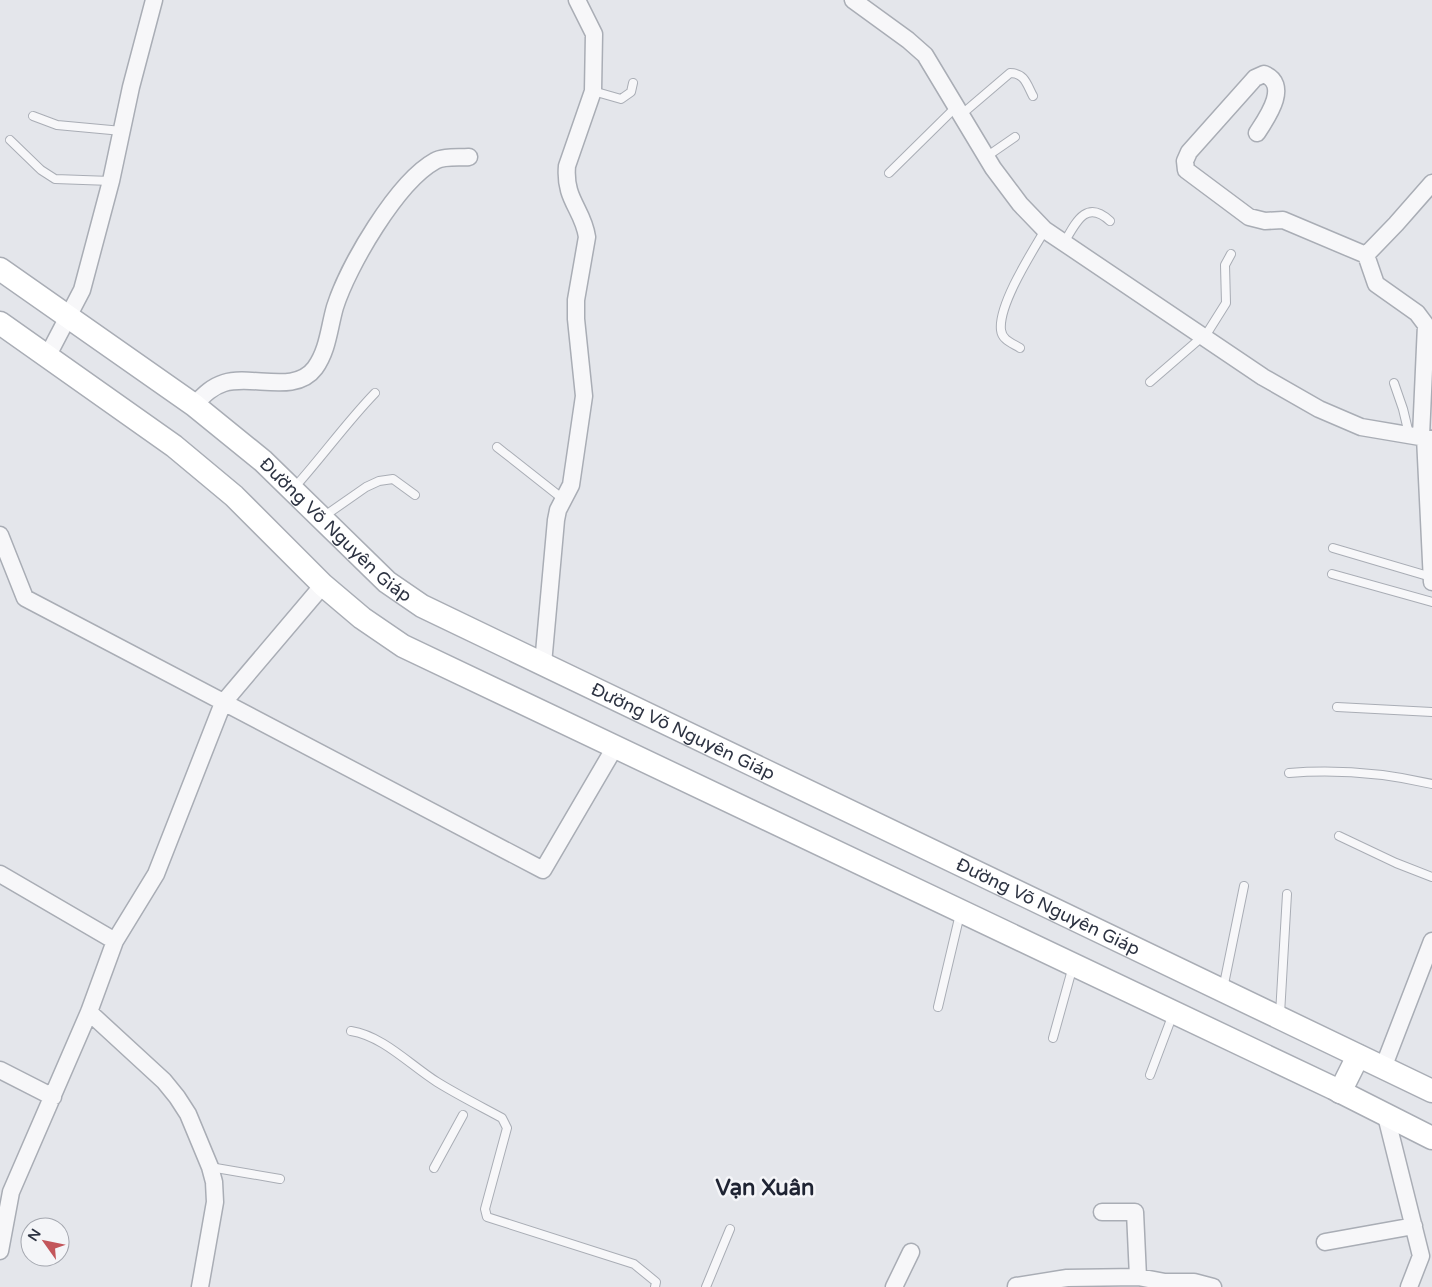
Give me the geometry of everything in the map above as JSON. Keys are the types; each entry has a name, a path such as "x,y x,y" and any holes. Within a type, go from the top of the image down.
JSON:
{"main road":[{"name":"Đường Võ Nguyên Giáp","path":"0,270 194,405 263,461 386,582 422,606 1432,1091"},
{"path":"0,324 174,446 234,496 323,585 362,618 403,646 1340,1092 1432,1138"},
{"path":"1340,1092 1358,1056"}],"street":[{"path":"47,357 82,290 112,181 122,131 154,0"},
{"path":"543,664 556,520 563,499 571,485 577,457 584,396 576,319 576,300 587,237 586,229 570,199 566,178 567,166 593,91 594,34 577,0"},
{"path":"853,0 918,48 959,110 986,157 1020,204 1044,230 1263,377 1342,421 1362,427 1422,437"},
{"path":"1257,133 1276,101 1274,84 1271,78 1264,74 1255,78 1189,152 1185,161 1186,170 1249,217 1265,222 1283,220 1366,255 1376,284 1417,314 1426,325 1422,437 1432,580"},
{"path":"194,405 210,389 225,383 240,380 283,382 303,377 313,370 321,359 336,306 347,279 364,246 404,188 436,160 469,157"},
{"path":"1366,255 1432,183"},
{"path":"0,535 25,598 543,870 615,747"},
{"path":"0,1252 5,1192 53,1097 89,1012 115,942 156,874 223,703 323,585"},
{"path":"0,874 115,942"},
{"path":"1383,1068 1432,941"},
{"path":"89,1012 164,1081 177,1097 188,1114 210,1167 214,1182 215,1202 200,1287"},
{"path":"0,1070 53,1097"},
{"path":"1386,1116 1422,1256 1409,1287"},
{"path":"1102,1212 1135,1212 1138,1277"},
{"path":"1325,1242 1414,1226"},
{"path":"894,1287 911,1252"},
{"path":"1019,1287 1016,1286 1067,1278 1138,1277 1165,1282 1194,1282 1213,1287"}],"lane":[{"path":"889,173 959,110 1010,73 1018,73 1024,77 1033,96"},
{"path":"593,91 621,99 631,92 633,83"},
{"path":"33,116 57,125 122,131"},
{"path":"986,157 1015,137"},
{"path":"10,140 41,170 55,179 112,181"},
{"path":"1064,242 1084,215 1094,211 1100,212 1110,221"},
{"path":"1020,348 1005,340 1001,330 1003,318 1012,287 1044,230"},
{"path":"1150,382 1203,337 1226,303 1225,265 1231,254"},
{"path":"1394,383 1403,409 1422,437"},
{"path":"293,490 346,424 375,393"},
{"path":"497,447 563,499"},
{"path":"322,518 379,481 393,479 415,495"},
{"path":"1333,548 1432,580"},
{"path":"1332,574 1432,602"},
{"path":"1337,707 1432,712"},
{"path":"1290,774 1327,770 1359,772 1432,784"},
{"path":"1339,836 1396,864 1432,877"},
{"path":"1222,991 1244,886"},
{"path":"1280,1018 1287,894"},
{"path":"938,1007 961,911"},
{"path":"1053,1038 1073,965"},
{"path":"1150,1075 1173,1013"},
{"path":"351,1031 364,1033 374,1038 424,1074 470,1102 502,1118 508,1128 485,1209 487,1217 634,1264 656,1282 655,1287"},
{"path":"434,1168 463,1115"},
{"path":"210,1167 280,1179"},
{"path":"706,1287 730,1229"}],"district":[{"name":"Vạn Xuân","path":"765,1188"}]}
